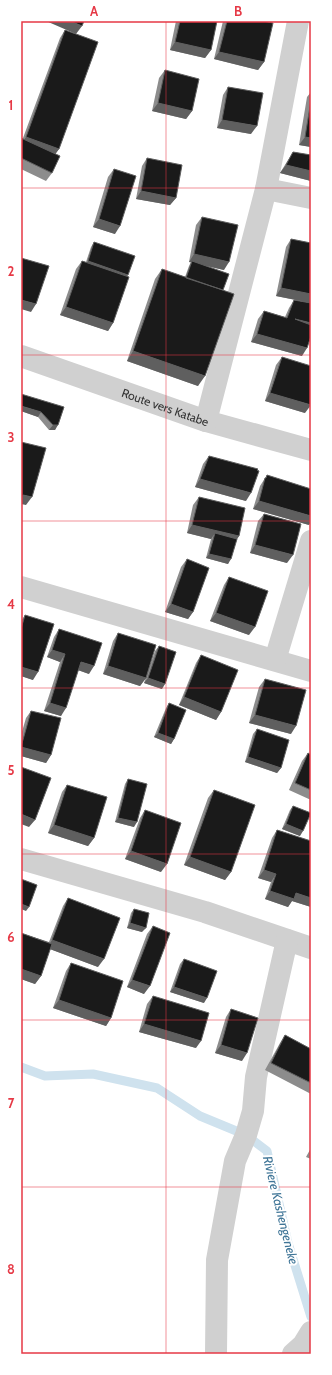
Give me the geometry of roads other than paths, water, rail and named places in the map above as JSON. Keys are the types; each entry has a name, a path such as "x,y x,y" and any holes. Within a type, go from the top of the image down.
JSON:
{"street":[{"path":"206,421 266,189 298,21"},
{"path":"266,189 311,198"},
{"name":"Route vers Katabe","path":"21,356 206,421 311,450"},
{"path":"275,660 311,541"},
{"path":"21,587 311,671"},
{"path":"21,859 205,912 311,948"},
{"path":"216,1354 216,1292 218,1252 235,1161 246,1135 253,1110 256,1077 287,940"},
{"path":"293,1354 303,1345 311,1332"}],"waterway":[{"name":"Riviere Kashengeneke","path":"21,1067 45,1076 93,1074 157,1088 200,1116 246,1135 267,1151 288,1243 311,1317"}]}
